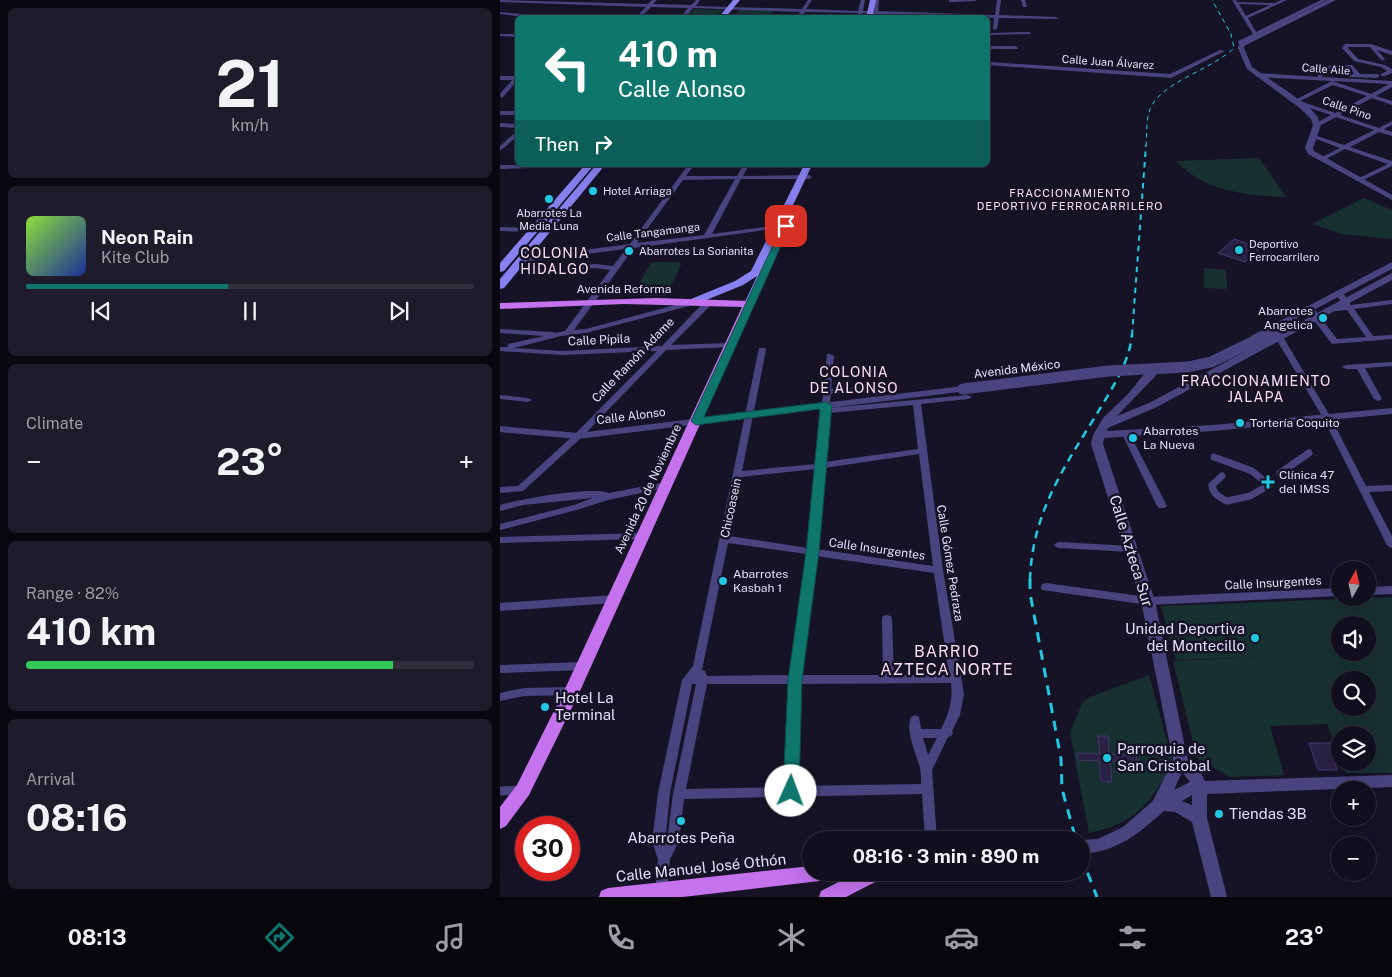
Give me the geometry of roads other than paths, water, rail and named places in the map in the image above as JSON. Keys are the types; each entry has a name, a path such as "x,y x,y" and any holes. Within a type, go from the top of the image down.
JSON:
{"main road":[{"path":"729,15 737,0"},
{"path":"725,15 743,0"},
{"path":"867,0 867,15"},
{"path":"867,15 872,0"},
{"path":"500,269 588,167"},
{"path":"500,286 600,167"},
{"name":"Avenida 20 de Noviembre","path":"806,177 808,167"},
{"name":"Avenida 20 de Noviembre","path":"500,821 523,790 572,690 696,421 782,227 806,177 814,167"},
{"name":"Avenida 20 de Noviembre","path":"695,301 750,277 758,268 782,227"},
{"name":"Avenida Reforma","path":"500,306 590,302 695,301 749,304"},
{"name":"Calle Manuel José Othón","path":"608,897 665,894 802,876"},
{"path":"828,897 859,881"}],"street":[{"path":"640,15 654,0"},
{"path":"666,7 674,0"},
{"path":"685,15 698,0"},
{"path":"800,15 810,0"},
{"path":"863,0 867,15"},
{"path":"867,15 877,0"},
{"path":"949,15 951,1 975,0"},
{"path":"995,29 999,0"},
{"path":"1245,18 1286,0"},
{"path":"1326,0 1240,42 1247,65 1258,75 1296,101 1314,118 1317,125 1309,150 1392,197"},
{"path":"1241,45 1326,0"},
{"path":"500,1 867,15"},
{"path":"1235,1 1278,4"},
{"path":"1235,1 1255,34"},
{"path":"500,13 522,15"},
{"path":"990,16 1056,18"},
{"path":"990,34 1029,33"},
{"path":"501,36 515,36"},
{"path":"994,41 990,48 1015,48"},
{"path":"1343,42 1371,46 1392,54"},
{"path":"1354,44 1347,45 1345,48 1353,58 1392,71"},
{"path":"1371,46 1382,59"},
{"name":"Calle Juan Álvarez","path":"990,64 1171,76 1222,51"},
{"path":"1376,65 1382,59 1392,54"},
{"path":"1341,66 1346,74"},
{"path":"1358,75 1352,67 1317,67 1320,76 1332,83 1392,102"},
{"path":"1381,78 1392,71"},
{"name":"Calle Aile","path":"1258,75 1381,78"},
{"path":"1320,76 1358,75 1381,78 1392,83"},
{"path":"500,78 515,78"},
{"path":"501,96 515,80"},
{"path":"1296,101 1332,83"},
{"path":"1317,125 1372,96 1392,83"},
{"name":"Calle Pino","path":"1296,101 1392,134"},
{"path":"500,113 515,113"},
{"path":"1322,159 1392,122"},
{"path":"500,126 515,126"},
{"path":"500,149 515,135"},
{"path":"1314,136 1392,163"},
{"path":"1359,180 1392,163"},
{"path":"500,167 515,167"},
{"path":"565,334 616,269 689,167"},
{"path":"707,236 745,167"},
{"path":"681,178 806,177"},
{"name":"Calle Tangamanga","path":"523,260 782,227"},
{"path":"500,235 503,229 534,230"},
{"name":"Avenida México","path":"1101,431 1107,420 1132,396 1157,367 1196,361 1221,354 1313,312 1345,301 1379,272 1392,265"},
{"path":"571,268 595,266 616,269"},
{"path":"1379,272 1390,276"},
{"name":"Avenida México","path":"884,399 966,393 1108,372 1188,367 1211,362 1282,332 1295,321 1313,312 1326,310 1345,301 1390,276"},
{"path":"500,349 586,331 695,301"},
{"path":"1345,301 1389,303 1392,312"},
{"path":"1345,301 1371,339"},
{"name":"Calle Ramón Adame","path":"520,489 578,436 709,302"},
{"path":"1313,312 1335,342 1392,337"},
{"name":"Avenida México","path":"1101,431 1153,405 1282,332 1313,312"},
{"path":"500,331 565,334"},
{"path":"500,349 526,332"},
{"path":"1282,332 1390,539"},
{"name":"Calle Pípila","path":"500,349 562,353 730,345"},
{"name":"Chicoasein","path":"665,894 664,859 658,842 664,793 688,680 698,667 762,350"},
{"path":"791,791 795,680 812,552 830,356"},
{"path":"1346,367 1392,364"},
{"path":"1360,366 1378,399"},
{"path":"827,392 873,390"},
{"name":"Calle Alonso","path":"500,429 578,436 750,414 917,402 966,393"},
{"path":"1132,396 1134,401 1141,405 1153,405"},
{"path":"500,397 528,400"},
{"name":"Calle Alonso","path":"826,408 884,399"},
{"name":"Calle Gómez Pedraza","path":"917,402 938,570 956,679 957,703 947,733 926,770"},
{"path":"1101,431 1126,434 1392,411"},
{"name":"Calle Azteca Sur","path":"1101,431 1097,444 1148,601 1180,760 1195,776 1200,787"},
{"path":"1126,434 1162,506"},
{"path":"738,474 820,466 922,451"},
{"path":"1280,473 1309,453"},
{"path":"1214,457 1252,471 1269,485 1250,495 1227,501 1214,494 1212,490 1212,485 1222,476"},
{"path":"500,527 615,495 666,485"},
{"path":"1364,489 1392,488"},
{"path":"500,490 520,489 523,502"},
{"path":"500,508 523,502 585,495 615,495"},
{"path":"500,540 642,536"},
{"name":"Calle Insurgentes","path":"724,539 938,570"},
{"path":"1059,546 1131,549"},
{"name":"Calle Insurgentes","path":"1046,587 1148,601 1331,592"},
{"path":"1376,591 1392,590"},
{"path":"500,607 613,599"},
{"path":"888,619 889,680"},
{"path":"500,669 582,666"},
{"path":"698,667 703,679"},
{"name":"Chicoasein","path":"664,859 673,841 679,794 703,679"},
{"path":"688,680 956,679"},
{"path":"500,698 524,692 572,690"},
{"path":"915,720 916,734 926,770 929,831"},
{"path":"916,734 947,733"},
{"path":"1159,806 1180,760"},
{"path":"1090,846 1099,846 1129,832 1159,806 1190,788 1392,781"},
{"path":"1200,787 1199,818 1219,897"},
{"path":"679,794 927,789"},
{"path":"500,791 523,790"},
{"path":"1159,806 1168,803 1183,807 1199,818"}],"railway":[{"path":"1146,146 1148,116 1154,102 1174,85 1213,63 1234,48 1231,34 1212,0"},
{"path":"1132,335 1146,145"},
{"path":"1030,580 1036,535 1051,494 1060,475 1118,377 1127,356 1132,334"},
{"path":"1030,580 1030,593 1061,759 1062,789 1074,831"},
{"path":"1090,879 1097,897"}],"place":[{"name":"Hotel Arriaga","path":"593,191"},
{"name":"Abarrotes La Media Luna","path":"549,199"},
{"name":"Deportivo Ferrocarrilero","path":"1239,250"},
{"name":"Abarrotes La Sorianita","path":"629,251"},
{"name":"Abarrotes Angelica","path":"1323,318"},
{"name":"Tortería Coquito","path":"1240,423"},
{"name":"Abarrotes La Nueva","path":"1133,438"},
{"name":"Clínica 47 del IMSS","path":"1268,482"},
{"name":"Abarrotes Kasbah 1","path":"723,581"},
{"name":"Unidad Deportiva del Montecillo","path":"1255,638"},
{"name":"Hotel La Terminal","path":"545,707"},
{"name":"Parroquia de San Cristobal","path":"1107,758"},
{"name":"Tiendas 3B","path":"1219,814"},
{"name":"Abarrotes Peña","path":"681,821"}],"district":[{"name":"FRACCIONAMIENTO DEPORTIVO FERROCARRILERO","path":"1070,199"},
{"name":"COLONIA HIDALGO","path":"555,262"},
{"name":"COLONIA DE ALONSO","path":"854,380"},
{"name":"FRACCIONAMIENTO JALAPA","path":"1256,390"},
{"name":"BARRIO AZTECA NORTE","path":"947,660"}]}
